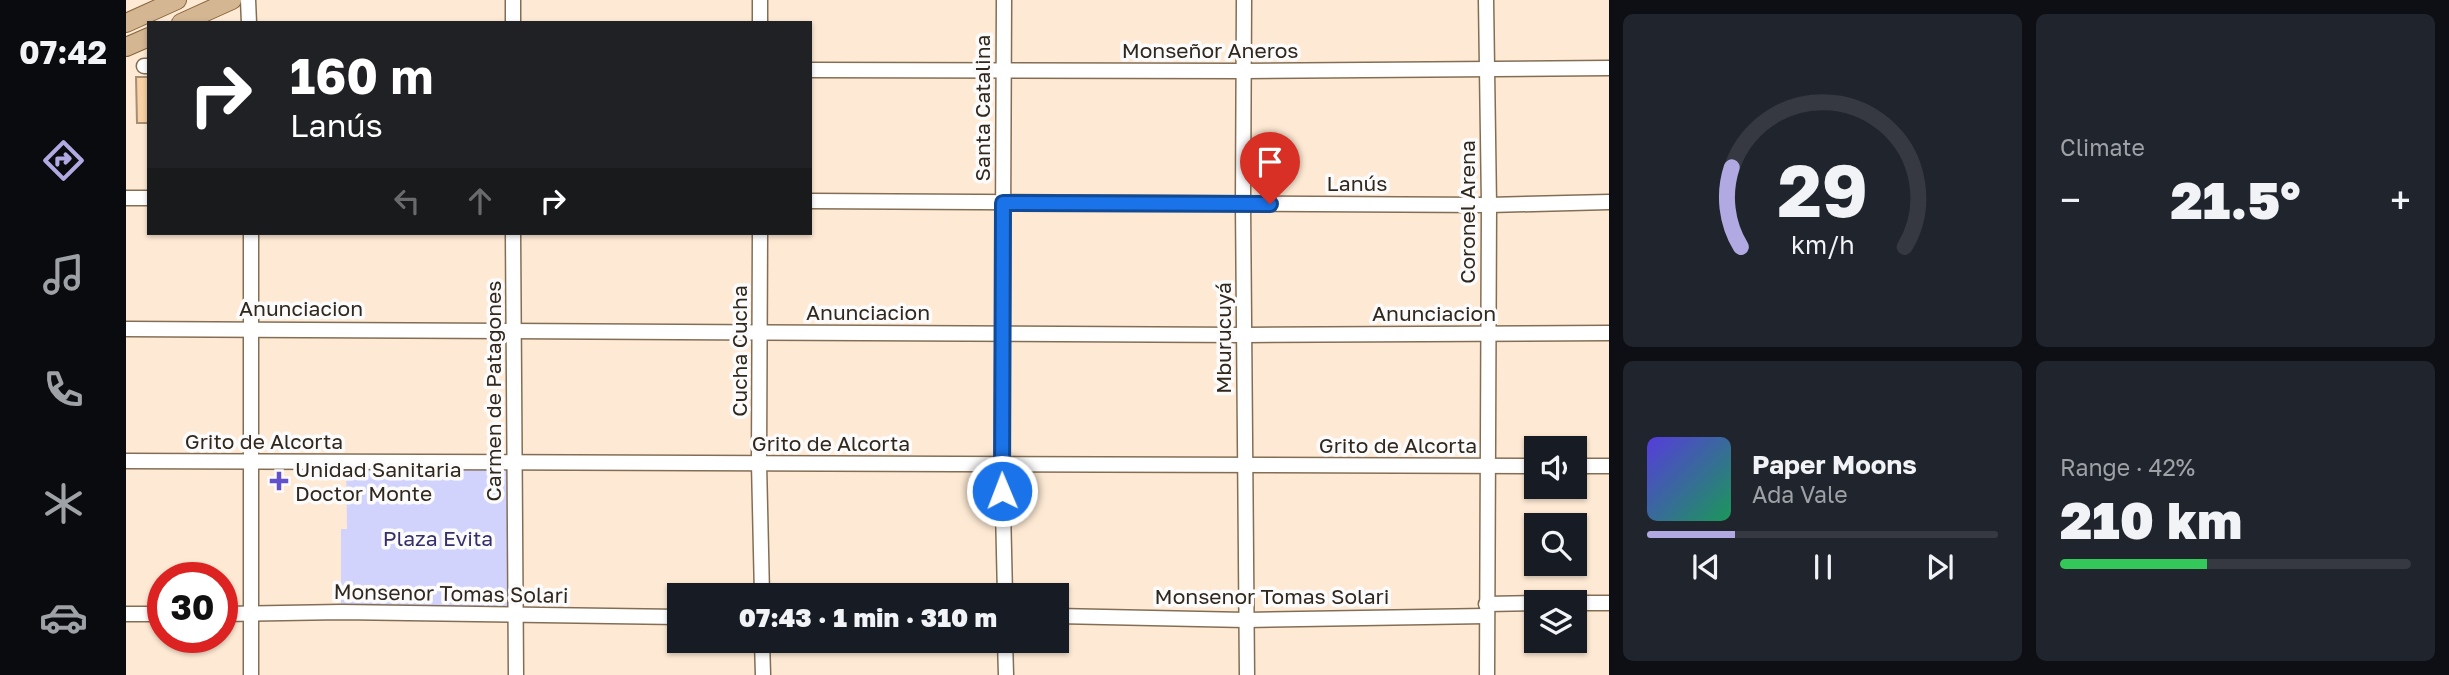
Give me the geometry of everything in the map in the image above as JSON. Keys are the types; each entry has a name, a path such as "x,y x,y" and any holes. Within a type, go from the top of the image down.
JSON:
{"main road":[{"path":"126,23 177,0"},
{"path":"185,21 232,0"},
{"path":"126,47 147,38"}],"street":[{"path":"248,0 249,21"},
{"path":"513,0 513,21"},
{"path":"760,0 760,21"},
{"name":"Santa Catalina","path":"1004,0 1004,583"},
{"name":"Mburucuyá","path":"1244,0 1247,675"},
{"name":"Coronel Arena","path":"1486,0 1489,205 1487,675"},
{"name":"Monseñor Aneros","path":"812,70 1609,68"},
{"path":"126,198 147,198"},
{"name":"Lanús","path":"812,201 1489,205 1609,202"},
{"path":"251,235 251,675"},
{"name":"Carmen de Patagones","path":"513,235 516,675"},
{"name":"Cucha Cucha","path":"760,235 759,463 762,583"},
{"name":"Anunciacion","path":"126,329 1245,335 1609,333"},
{"name":"Grito de Alcorta","path":"126,461 1524,466"},
{"path":"1587,466 1609,466"},
{"path":"1587,603 1609,603"},
{"name":"Monsenor Tomas Solari","path":"1069,616 1246,620 1486,610 1524,605"},
{"name":"Monsenor Tomas Solari","path":"238,614 341,612 667,617"},
{"path":"126,614 147,614"},
{"path":"762,653 763,675"},
{"path":"1005,653 1006,675"}],"green space":[{"name":"Plaza Evita","path":"346,462 514,462 515,615 341,612 341,529 347,529"}],"building":[{"path":"136,77 147,77 147,123 137,123"}],"place":[{"name":"Unidad Sanitaria Doctor Monte","path":"279,481"}],"route":[{"path":"1002,491 1003,203 1270,204"}]}
